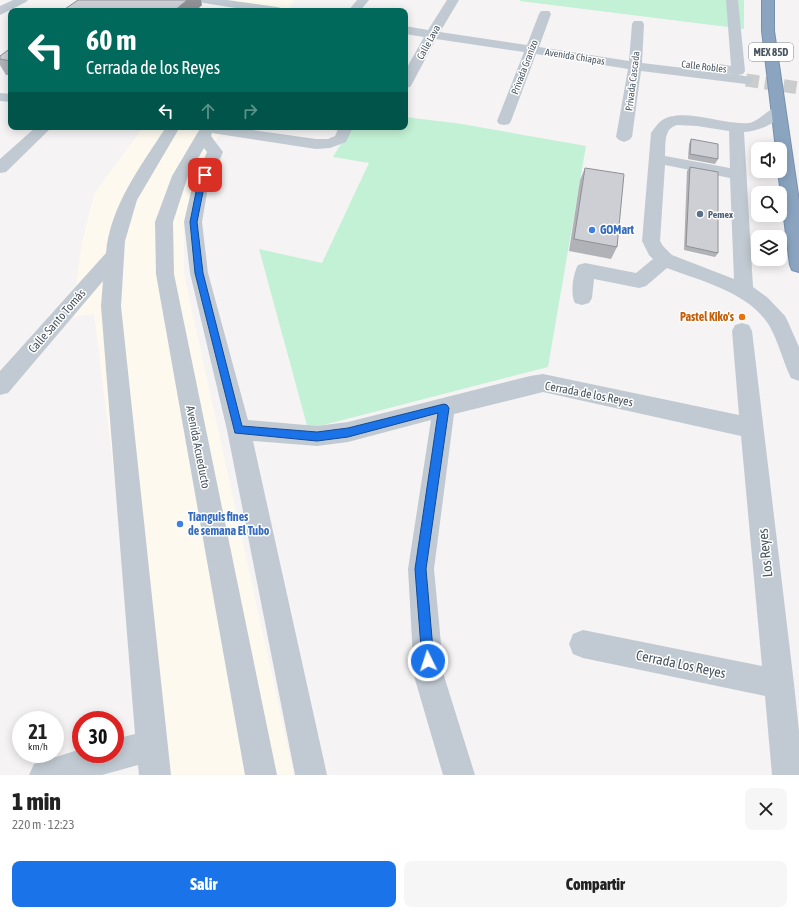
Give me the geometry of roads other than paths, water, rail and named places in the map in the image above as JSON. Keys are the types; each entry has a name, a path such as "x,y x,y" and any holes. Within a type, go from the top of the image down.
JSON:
{"highway":[{"name":"MEX 85D","path":"768,0 768,31 799,265"}],"street":[{"path":"0,11 22,0"},
{"path":"204,0 246,7 279,6"},
{"path":"356,8 363,0"},
{"name":"Calle Lava","path":"408,78 432,34 453,0"},
{"name":"Calle Robles","path":"641,66 666,62 738,70 732,0"},
{"name":"Privada Granizo","path":"504,121 545,14"},
{"name":"Privada Cascada","path":"624,137 641,66 638,24"},
{"name":"Avenida Chiapas","path":"408,30 531,50 746,80"},
{"path":"778,110 758,125 752,127 736,127 682,120 670,122 662,126 659,133 651,241 655,250 666,260 744,290 761,303 778,322 799,372"},
{"path":"736,127 744,290"},
{"path":"0,168 42,130"},
{"path":"45,775 153,760 111,306 116,241 129,200 171,130"},
{"path":"311,775 239,430 199,273 193,222 200,187 215,152 206,131 316,144 330,143 341,139 345,130"},
{"name":"Avenida Acueducto","path":"206,131 180,176 164,222 165,274 261,775"},
{"path":"657,159 738,175"},
{"name":"Calle Santo Tomás","path":"0,386 115,255"},
{"path":"582,298 585,270 639,281 666,260"},
{"name":"Los Reyes","path":"742,332 788,775"},
{"name":"Cerrada de los Reyes","path":"239,430 317,436 348,432 530,385 543,383 752,428"},
{"path":"444,408 421,569 429,676 459,775"},
{"name":"Cerrada Los Reyes","path":"583,644 779,684"}],"tunnel":[{"path":"746,80 799,88"}],"place":[{"name":"Pemex","path":"700,214"},
{"name":"GOMart","path":"592,230"},
{"name":"Pastel Kiko's","path":"742,317"},
{"name":"Tianguis fines de semana El Tubo","path":"180,524"}]}
